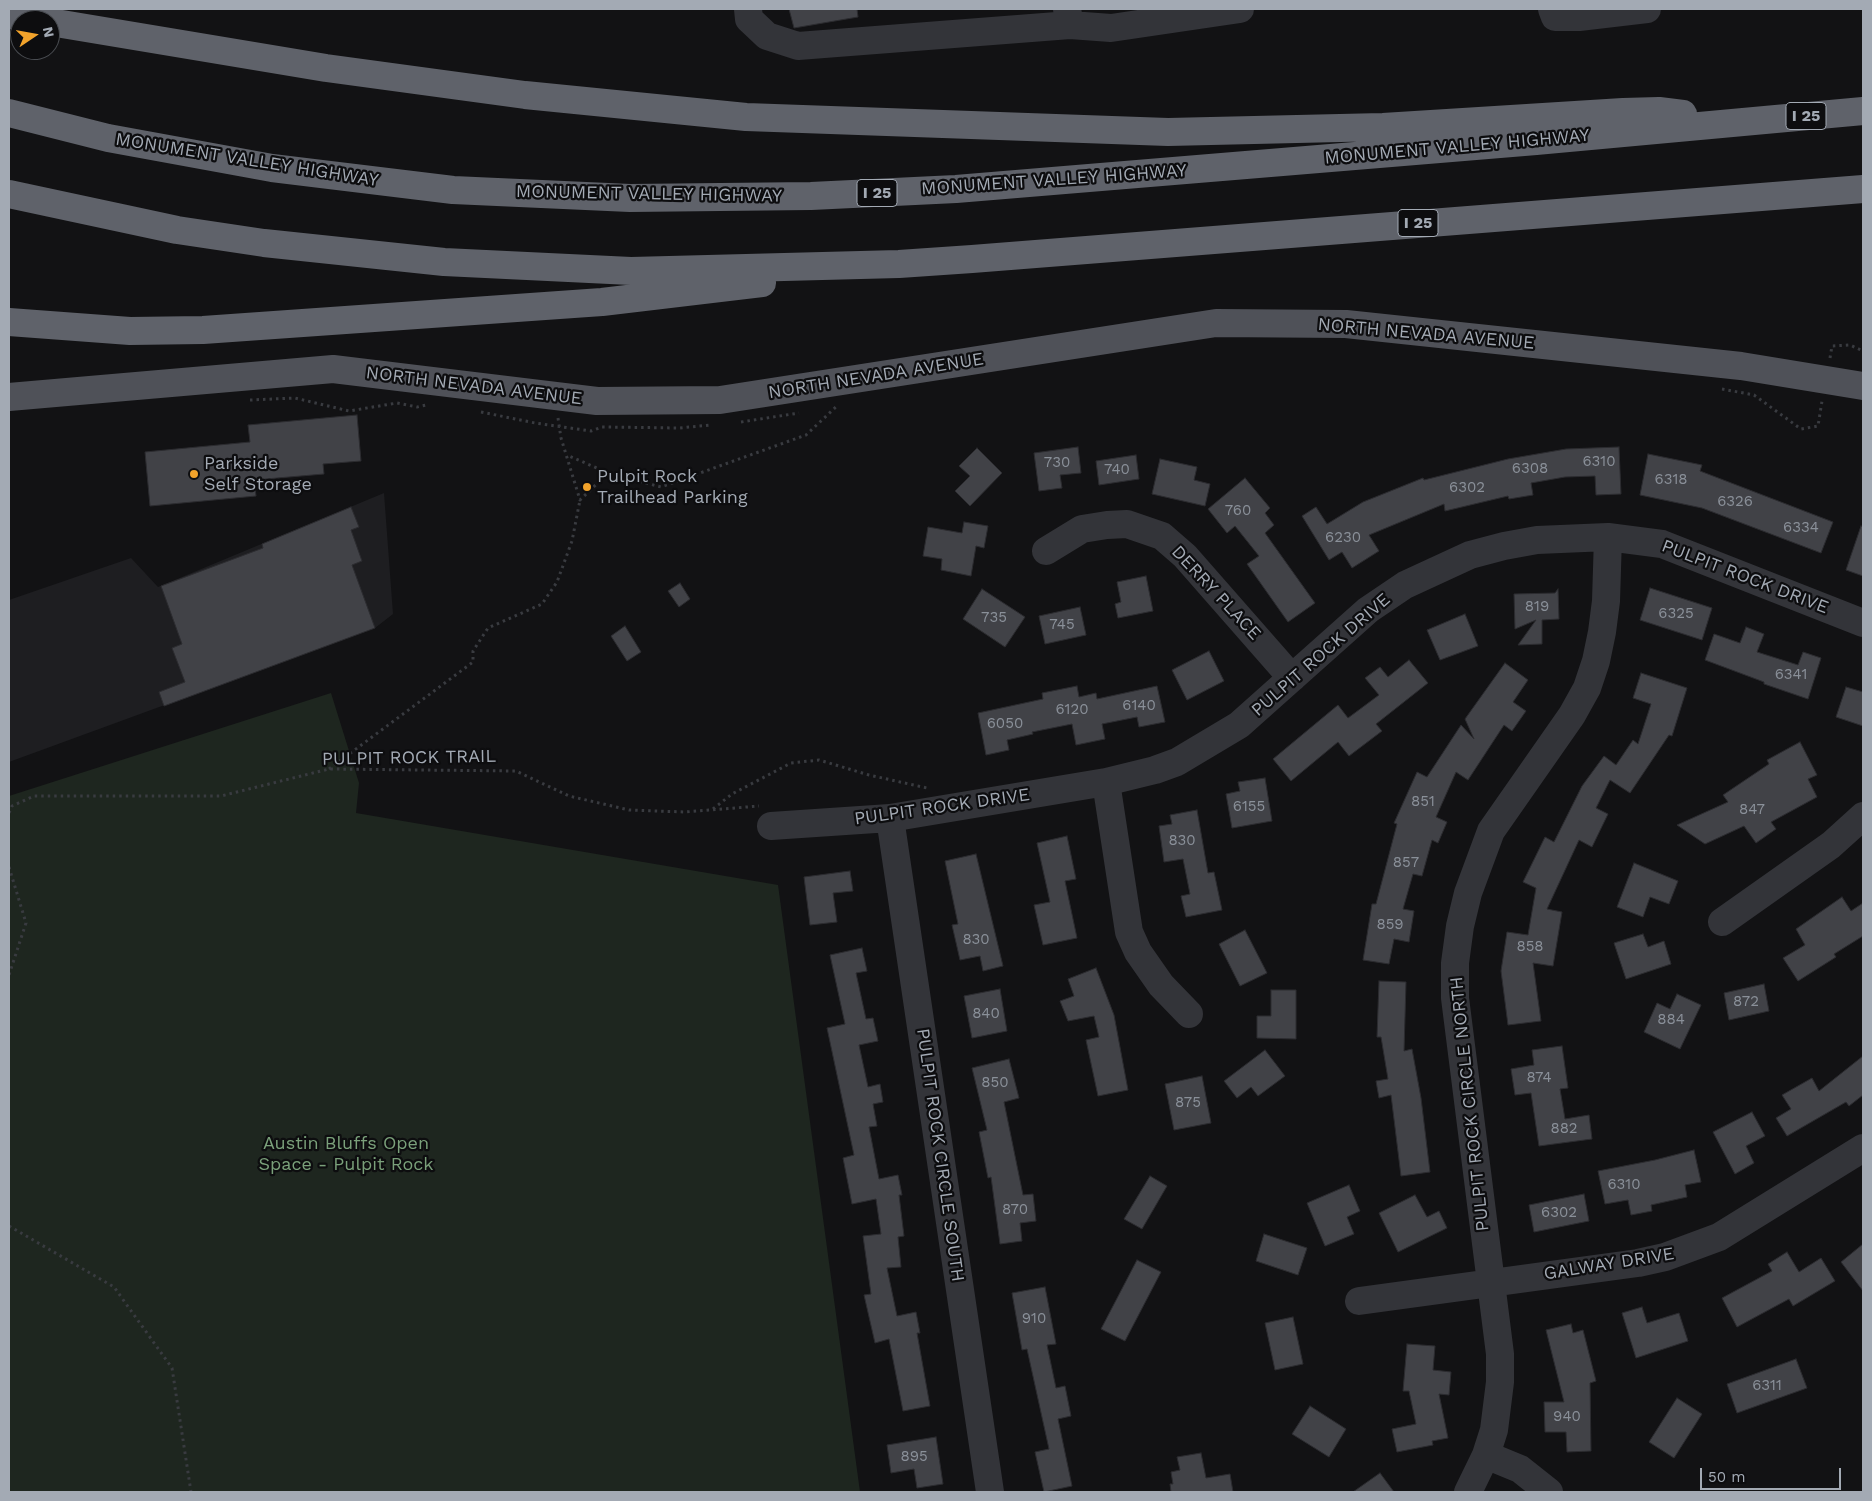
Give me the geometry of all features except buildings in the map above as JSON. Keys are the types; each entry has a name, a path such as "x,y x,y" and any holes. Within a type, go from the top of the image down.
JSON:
{"highway":[{"path":"60,24 355,72 525,95 746,117 1168,132 1383,127 1660,111 1749,122"},
{"name":"MONUMENT VALLEY HIGHWAY","path":"9,113 108,138 272,168 453,190 630,198 811,196 956,189 1863,111"},
{"name":"I 25","path":"9,194 177,230 274,244 444,262 631,271 899,264 1863,189"},
{"path":"9,322 130,331 203,330 302,324 602,302 972,259"}],"main road":[{"name":"NORTH NEVADA AVENUE","path":"9,397 333,369 597,401 720,400 1216,323 1346,324 1742,366 1863,386"}],"street":[{"path":"748,9 749,19 768,36 798,46 1068,17 1111,28 1240,9"},
{"path":"1552,9 1555,17 1579,17 1647,9"},
{"name":"DERRY PLACE","path":"1046,551 1082,529 1107,525 1127,524 1162,536 1185,556 1292,678"},
{"name":"PULPIT ROCK DRIVE","path":"772,826 890,818 1106,782 1155,770 1200,750 1239,725 1368,610 1405,585 1470,555 1504,546 1537,540 1608,537 1662,544 1863,623"},
{"name":"PULPIT ROCK CIRCLE NORTH","path":"1468,1492 1486,1455 1495,1422 1500,1382 1500,1354 1455,998 1455,963 1460,926 1468,892 1492,832 1572,715 1587,688 1596,661 1602,632 1606,601 1608,537"},
{"path":"1106,782 1129,932 1138,952 1161,986 1189,1014"},
{"path":"1722,922 1831,845 1863,816"},
{"name":"PULPIT ROCK CIRCLE SOUTH","path":"890,818 990,1492"},
{"name":"GALWAY DRIVE","path":"1359,1301 1638,1263 1694,1248 1719,1237 1863,1148"},
{"path":"1486,1455 1520,1470 1549,1492"}],"path":[{"path":"1830,358 1832,346 1850,345 1863,351"},
{"path":"1716,388 1754,395 1801,429 1818,426 1822,398"},
{"path":"329,769 473,662 473,651 488,628 542,604 557,582 572,541 580,500 566,455 554,396"},
{"path":"241,399 256,401 295,398 350,411 397,404 417,407 432,403"},
{"path":"830,406 848,403"},
{"path":"566,455 608,473 661,487 806,435 838,404"},
{"path":"476,411 591,431 602,427 679,428 716,424"},
{"path":"734,422 770,419 804,412"},
{"path":"580,500 608,473"},
{"path":"711,810 732,794 791,763 819,760 869,775 931,789"},
{"name":"PULPIT ROCK TRAIL","path":"9,813 12,806 34,796 221,796 329,769 516,771 569,796 629,810 685,812 759,806 772,826"},
{"path":"9,867 26,923 9,976"},
{"path":"9,1226 114,1287 172,1368 191,1492"}],"shaded area":[{"path":"384,493 393,614 375,628 9,762 9,600 131,558 158,587"}],"green space":[{"name":"Austin Bluffs Open Space - Pulpit Rock","path":"331,693 359,783 356,813 778,885 860,1492 9,1492 9,796"}],"place":[{"name":"Parkside Self Storage","path":"194,474"},
{"name":"Pulpit Rock Trailhead Parking","path":"587,487"}]}
